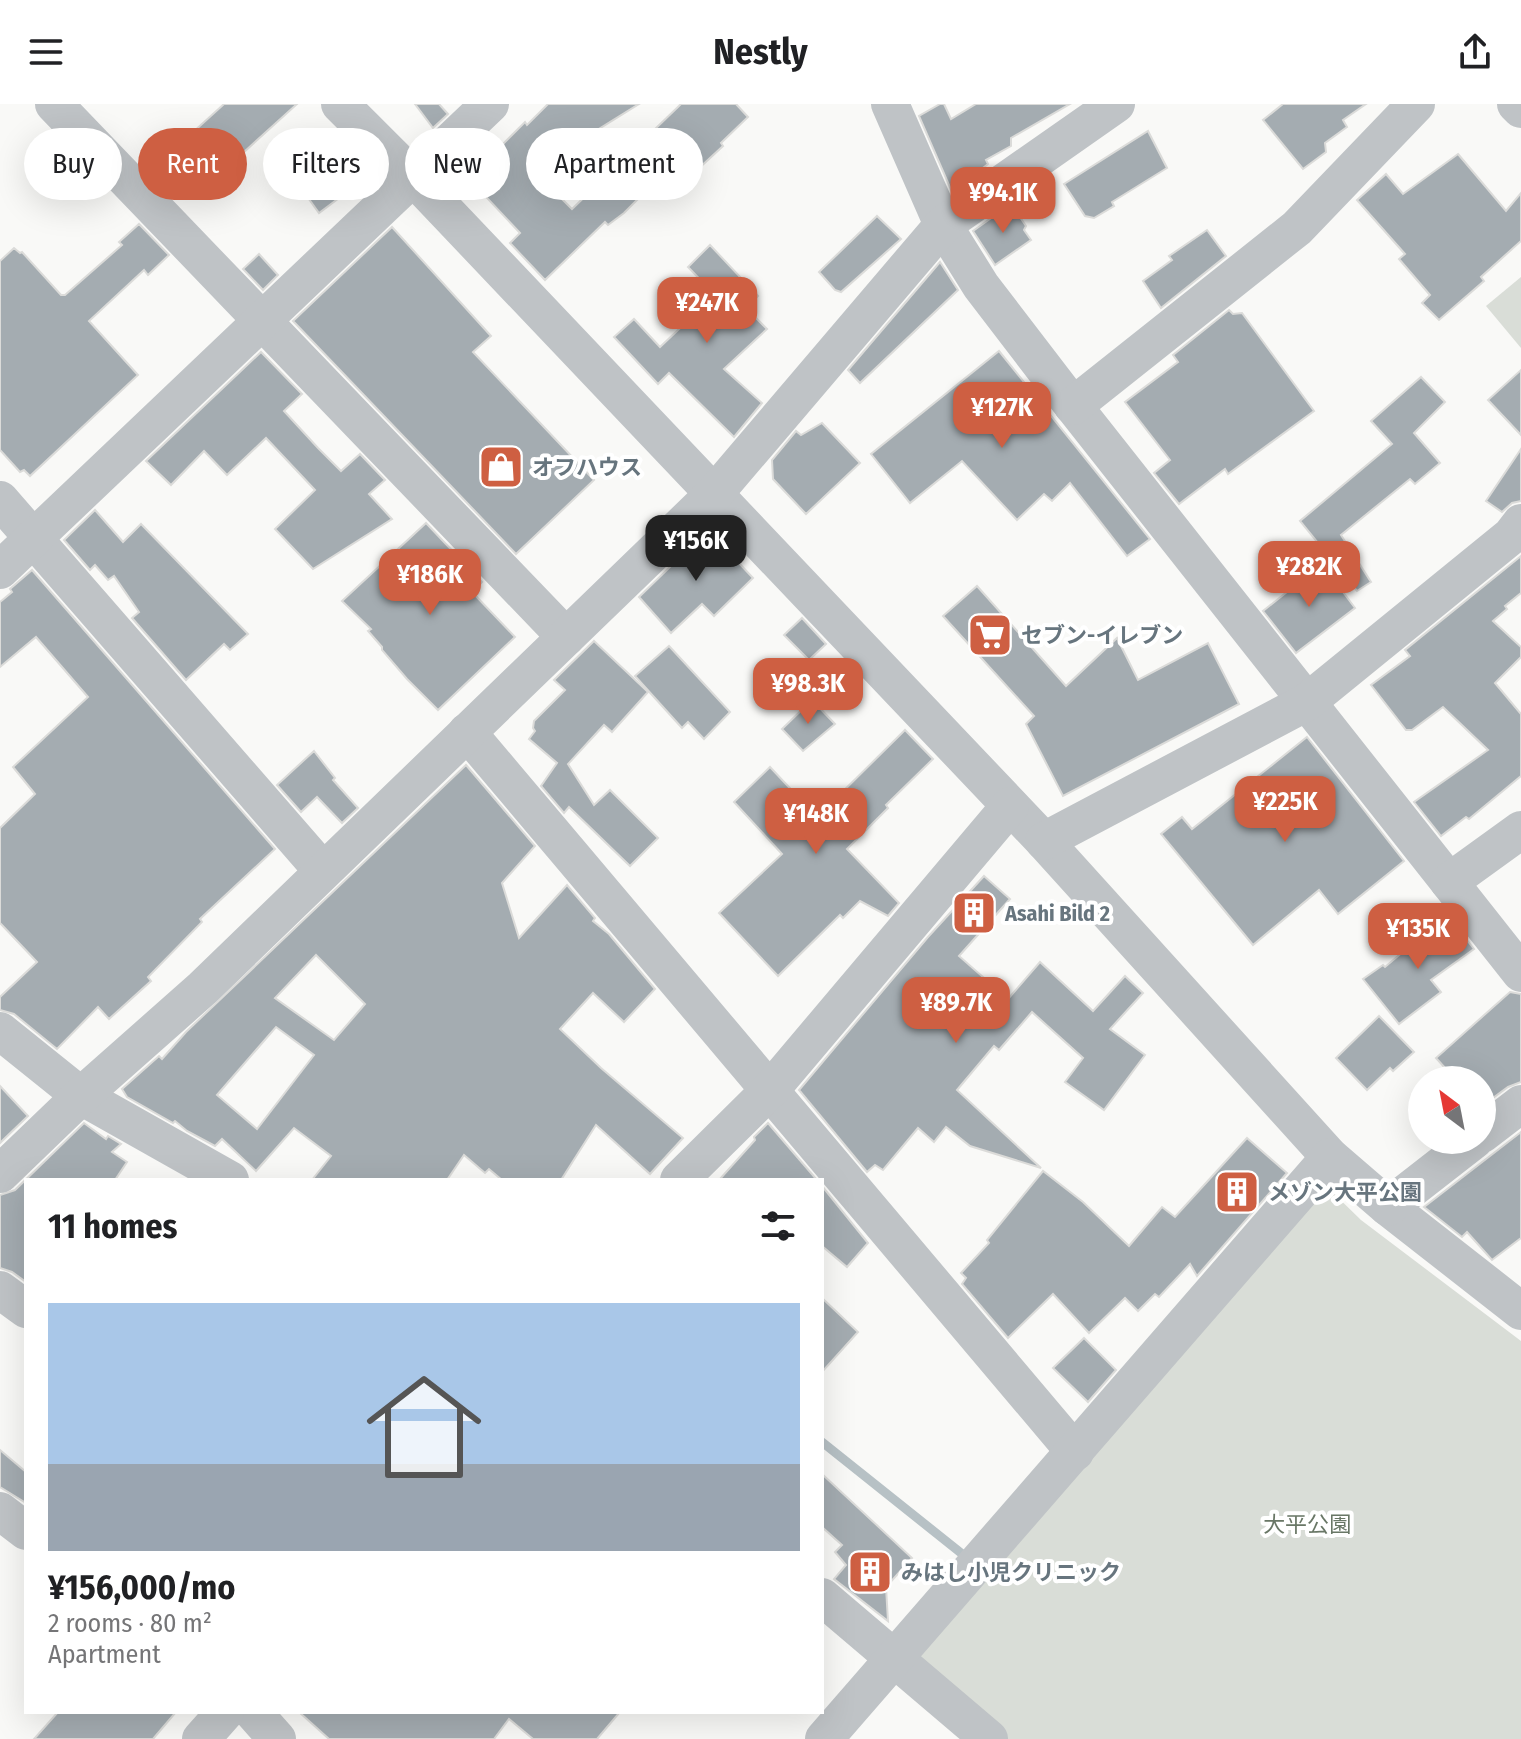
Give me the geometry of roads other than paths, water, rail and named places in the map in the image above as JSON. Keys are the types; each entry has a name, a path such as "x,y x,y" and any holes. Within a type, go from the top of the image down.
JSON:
{"street":[{"path":"54,104 566,637"},
{"path":"340,104 405,169"},
{"path":"465,128 490,104"},
{"path":"890,104 943,225 981,286 1521,973"},
{"path":"0,1174 81,1096 203,988 714,494 943,225 1116,104"},
{"path":"1073,406 1297,228 1416,104"},
{"path":"1516,104 1521,109"},
{"path":"0,570 405,185"},
{"path":"435,200 1044,841 1330,1157 1388,1207 1521,1311"},
{"path":"0,500 323,871"},
{"path":"1044,841 1307,702 1518,534"},
{"path":"467,732 1075,1452"},
{"path":"681,1178 771,1089 1010,806"},
{"path":"1449,882 1521,830"},
{"path":"0,1031 81,1096 226,1178"},
{"path":"1496,1123 1521,1104"},
{"path":"1388,1207 1456,1154"},
{"path":"824,1739 1330,1157"},
{"path":"0,1290 24,1308"},
{"path":"0,1511 24,1529"},
{"path":"824,1599 989,1739"},
{"path":"201,1739 223,1714"},
{"path":"255,1714 277,1739"}],"waterway":[{"path":"824,1444 966,1557"}],"place":[{"name":"オフハウス","path":"501,467"},
{"name":"セブン-イレブン","path":"990,635"},
{"name":"Asahi Bild 2","path":"974,913"},
{"name":"メゾン大平公園","path":"1237,1192"},
{"name":"みはし小児クリニック","path":"870,1572"}],"park label":[{"name":"大平公園","path":"1307,1524"}]}
